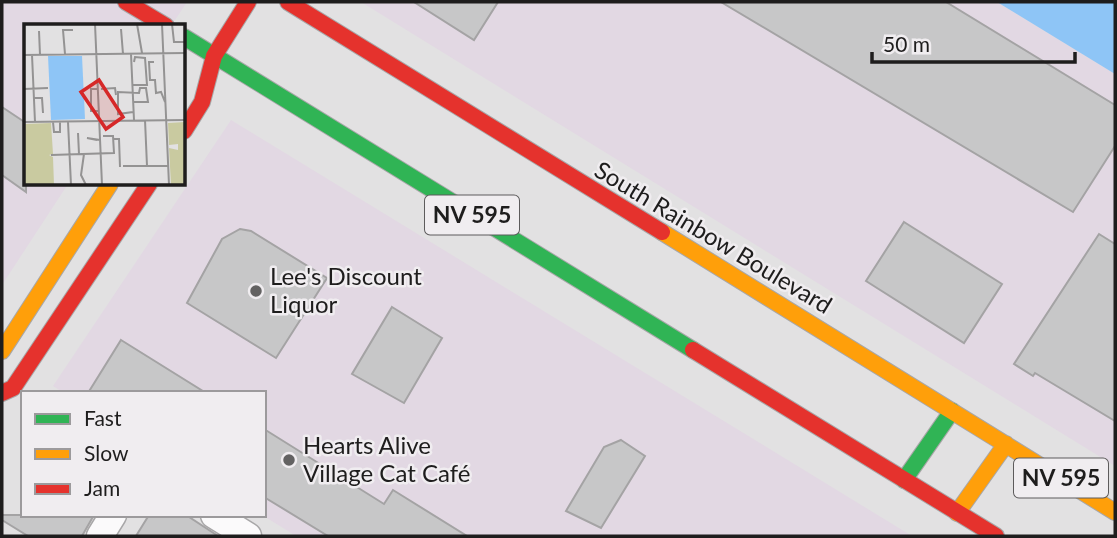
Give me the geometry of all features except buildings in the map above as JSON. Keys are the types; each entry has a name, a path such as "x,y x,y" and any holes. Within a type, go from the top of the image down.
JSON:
{"main road":[{"path":"126,2 163,24"},
{"path":"186,128 202,103 214,56 248,2"},
{"name":"South Rainbow Boulevard","path":"288,2 1115,512"},
{"name":"NV 595","path":"186,38 996,536"},
{"path":"194,71 214,56"},
{"path":"2,351 109,186"},
{"path":"2,393 13,387 148,186"},
{"path":"904,480 952,411"},
{"path":"957,513 1006,444"}],"street":[{"path":"100,536 112,517"},
{"path":"217,517 248,536"}],"shaded area":[{"path":"2,2 187,2 172,24 24,24 24,186 67,186 2,285"},
{"path":"361,2 997,2 1115,74 1115,466"},
{"path":"231,120 912,536 296,536 265,517 266,391 61,391 53,386"}],"water":[{"path":"997,2 1115,2 1115,74"}],"traffic: fast":[{"path":"186,38 693,350"},
{"path":"904,480 952,411"}],"traffic: slow":[{"path":"2,351 109,186"},
{"path":"662,232 1115,512"},
{"path":"957,513 1006,444"}],"traffic: jam":[{"path":"126,2 163,24"},
{"path":"186,128 202,102 214,56 248,2"},
{"path":"288,2 662,232"},
{"path":"2,393 13,388 148,186"},
{"path":"693,350 996,536"}],"place":[{"name":"Lee's Discount Liquor","path":"256,291"},
{"name":"Hearts Alive Village Cat Café","path":"289,460"}]}
